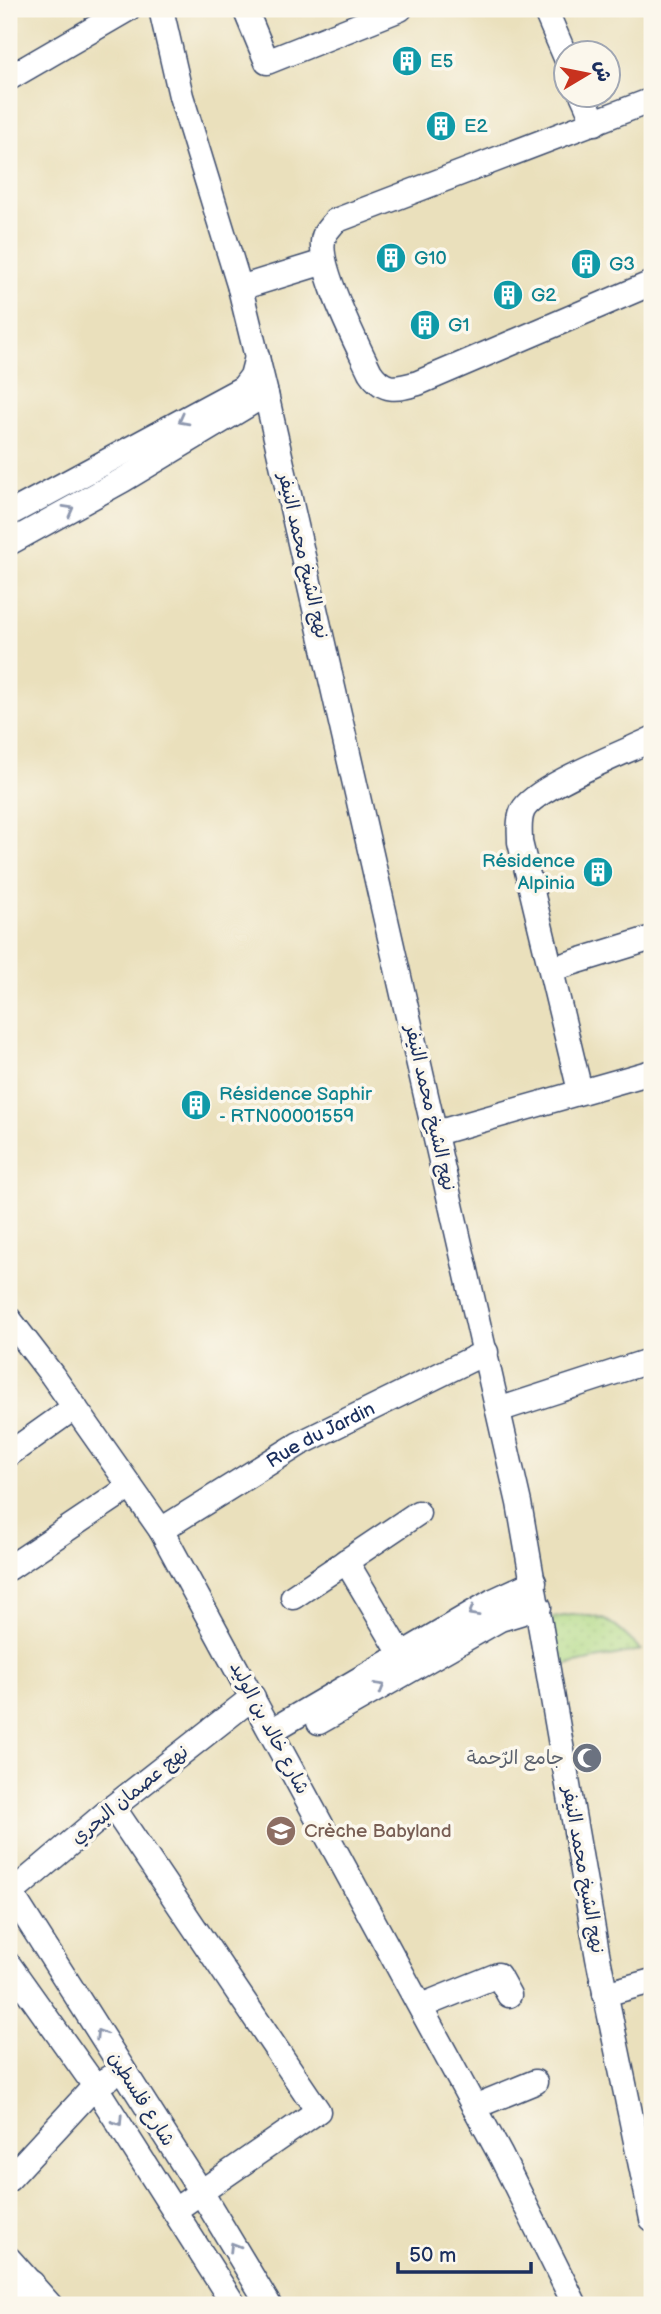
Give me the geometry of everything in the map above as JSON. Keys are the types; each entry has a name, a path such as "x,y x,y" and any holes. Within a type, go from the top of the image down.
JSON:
{"street":[{"path":"10,74 128,9"},
{"name":"نهج الشيخ محمد النيفر","path":"161,9 181,96 240,288 266,394 498,1410 536,1595 606,1994 652,2218"},
{"path":"245,9 267,62 400,9"},
{"path":"545,9 557,38"},
{"path":"652,100 335,221 323,236 324,262 339,306 370,372 377,382 398,389 418,383 652,283"},
{"path":"588,108 595,123"},
{"path":"240,288 324,262"},
{"path":"9,514 243,387 252,376 257,358"},
{"path":"9,543 123,480 266,394"},
{"path":"580,1091 520,842 520,820 524,808 534,798 652,739"},
{"path":"552,968 652,937"},
{"path":"436,1133 652,1072"},
{"name":"شارع خالد بن الوليد","path":"13,1334 75,1407 161,1530 421,2006 576,2305"},
{"name":"Rue du Jardin","path":"161,1530 299,1444 485,1352"},
{"path":"498,1410 652,1360"},
{"path":"9,1454 75,1407"},
{"path":"9,1568 130,1487"},
{"path":"293,1597 418,1513"},
{"path":"346,1561 401,1654"},
{"path":"275,1738 401,1654 493,1601 536,1595"},
{"path":"275,1738 500,1619 536,1595"},
{"name":"نهج عصمان البحري","path":"9,1893 253,1697"},
{"path":"113,1807 318,2111 175,2210"},
{"name":"شارع فلسطين","path":"9,1893 201,2192 269,2305"},
{"name":"شارع فلسطين","path":"9,1965 95,2086 234,2305"},
{"path":"421,2006 498,1975 509,1995"},
{"path":"606,1994 652,1981"},
{"path":"9,2179 95,2086 123,2070"},
{"path":"474,2107 535,2082"},
{"path":"9,2259 50,2305"},
{"path":"9,2305 32,2283"}],"green space":[{"path":"571,1615 603,1619 641,1650 560,1666 551,1618"}],"place":[{"name":"E5","path":"407,61"},
{"name":"E2","path":"441,126"},
{"name":"G10","path":"391,258"},
{"name":"G3","path":"586,264"},
{"name":"G2","path":"508,295"},
{"name":"G1","path":"425,325"},
{"name":"Résidence Alpinia","path":"598,872"},
{"name":"Résidence Saphir - RTN00001559","path":"196,1105"},
{"name":"جامع الرٌحمة","path":"587,1758"},
{"name":"Crèche Babyland","path":"281,1831"}]}
